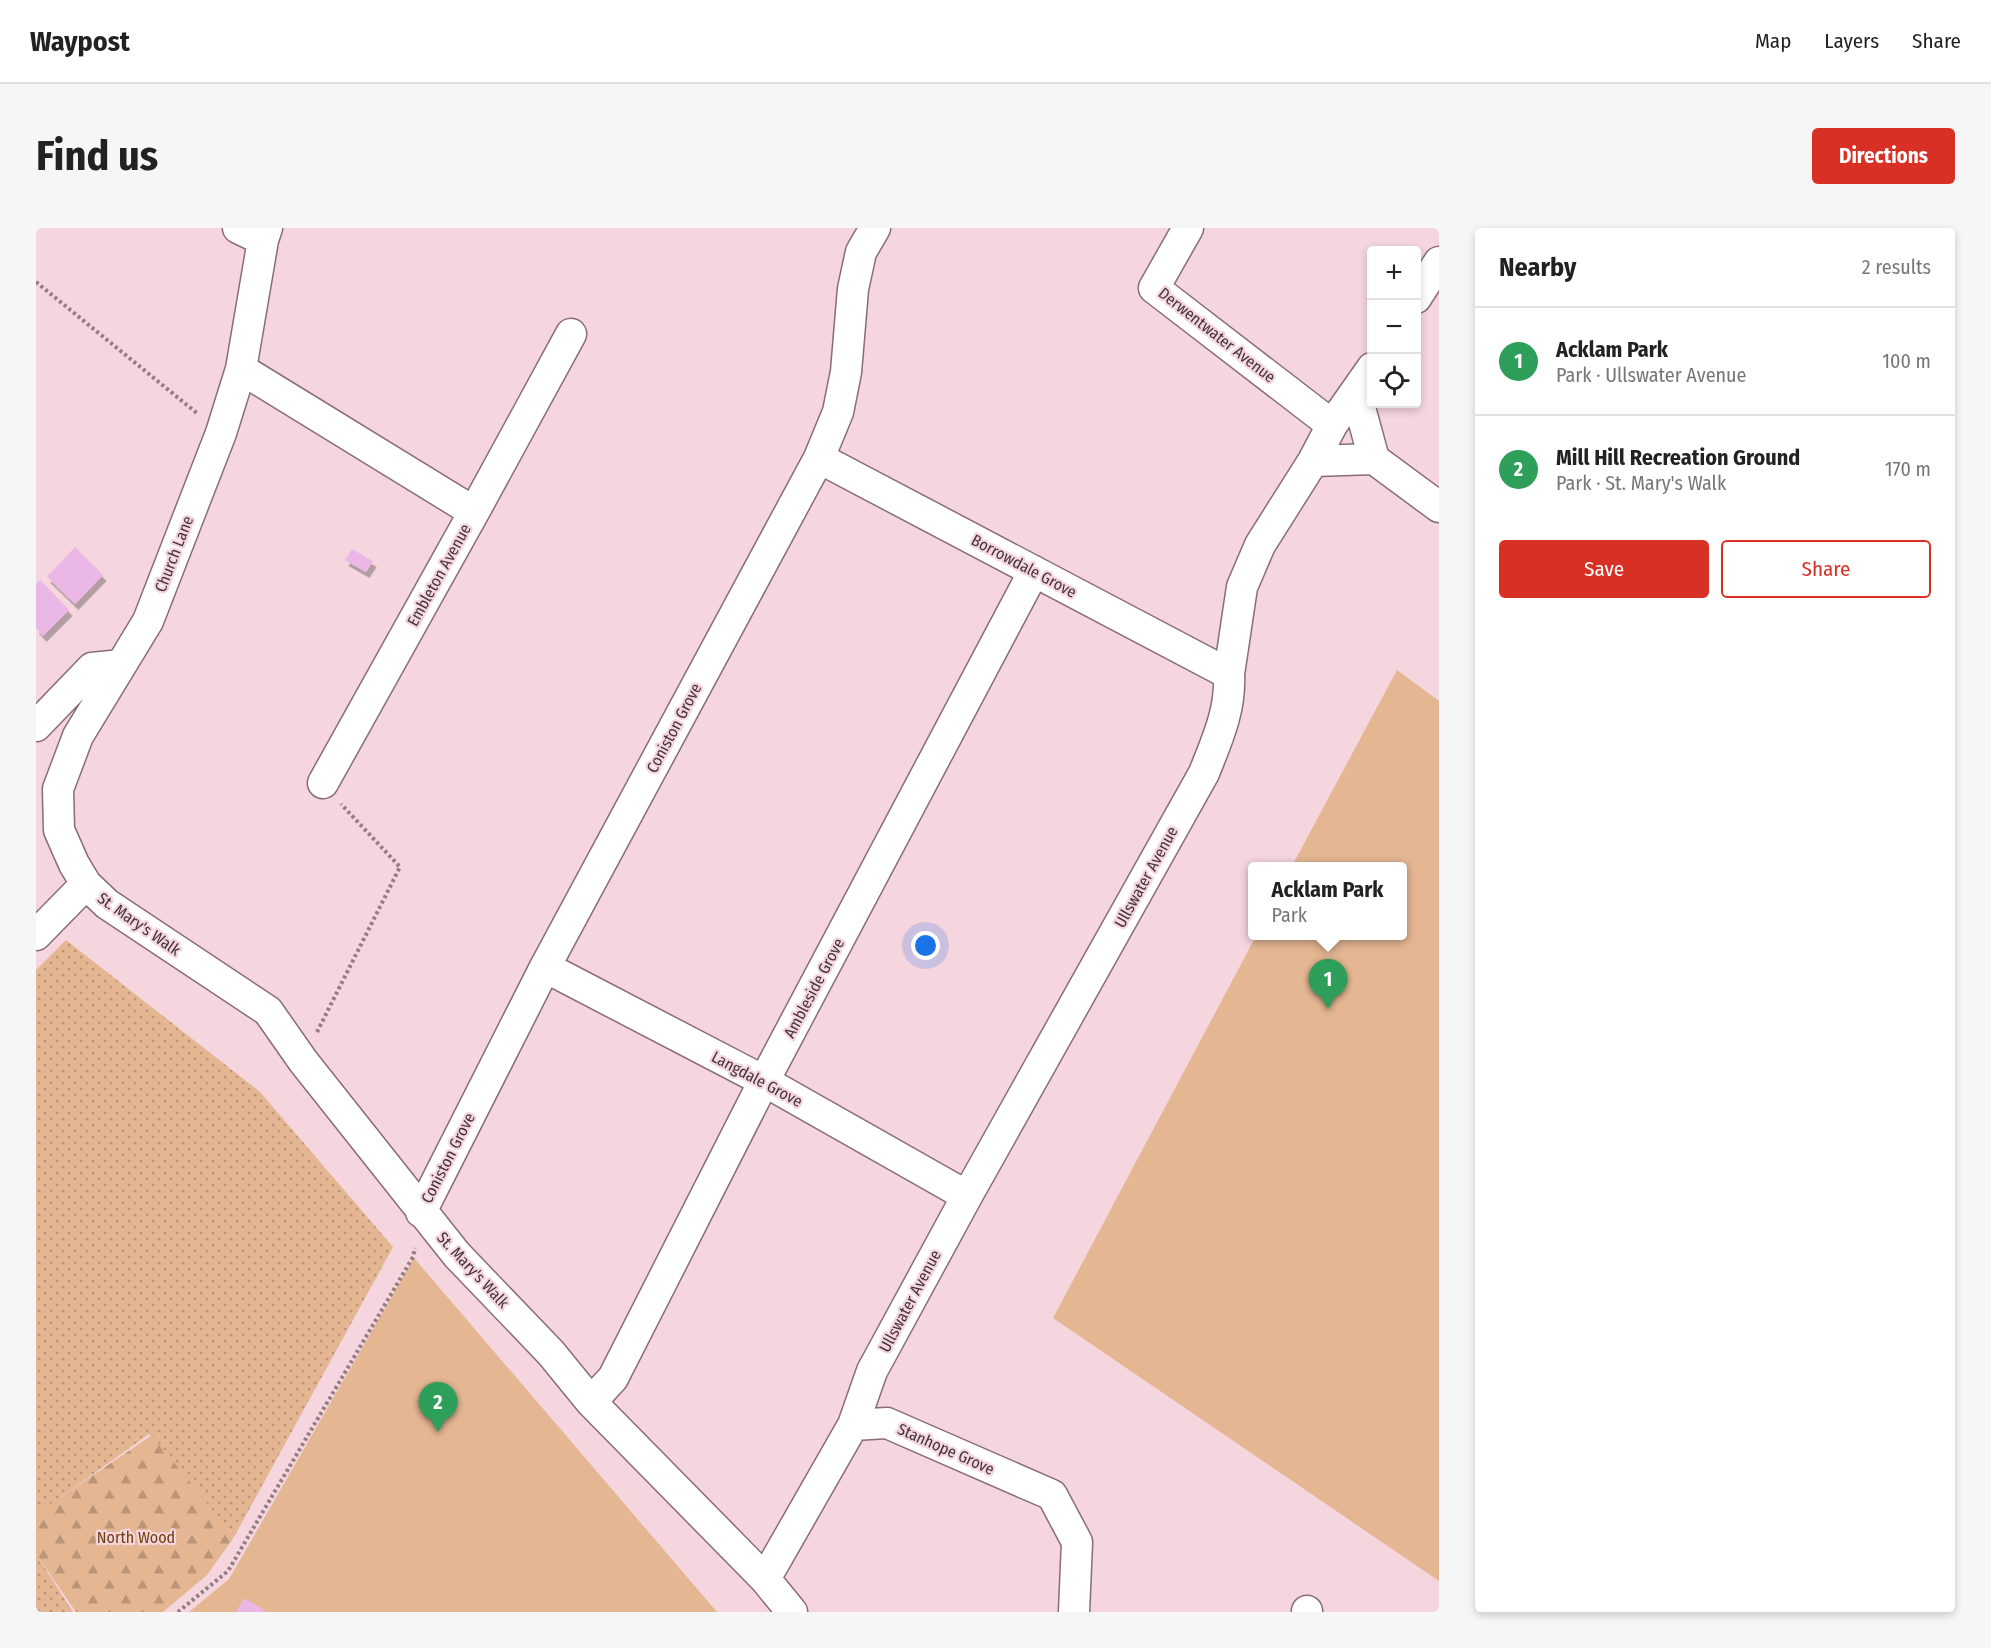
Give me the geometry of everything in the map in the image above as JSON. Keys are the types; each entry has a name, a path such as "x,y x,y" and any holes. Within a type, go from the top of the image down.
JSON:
{"street":[{"name":"Coniston Grove","path":"421,1212 545,967 819,459 838,412 846,372 853,289 861,252 875,228"},
{"name":"Derwentwater Avenue","path":"1188,228 1154,288 1332,425"},
{"name":"Church Lane","path":"80,874 48,836 58,789 78,736 148,621 221,433 241,369 256,232"},
{"path":"1421,290 1439,262"},
{"path":"474,512 572,334"},
{"name":"Embleton Avenue","path":"241,369 474,512 322,783"},
{"name":"Ullswater Avenue","path":"853,1425 872,1371 967,1196 1204,773 1225,723 1230,686 1229,674 1242,587 1260,545 1313,461 1332,425 1367,375"},
{"path":"1356,393 1374,459 1439,507"},
{"name":"Borrowdale Grove","path":"819,459 1229,674"},
{"path":"1313,461 1374,459"},
{"name":"Ambleside Grove","path":"591,1402 613,1377 764,1081 1034,571"},
{"path":"36,726 92,668 121,665"},
{"path":"36,935 80,874"},
{"name":"St. Mary's Walk","path":"80,874 107,904 268,1011 303,1061 457,1255 551,1353 591,1402 765,1580 792,1612"},
{"name":"Langdale Grove","path":"545,967 764,1081 967,1196"},
{"name":"Stanhope Grove","path":"853,1425 887,1423 1052,1495 1077,1542 1074,1612"},
{"path":"765,1580 853,1425"}],"path":[{"path":"36,282 221,433"},
{"path":"303,1061 400,867 322,783"},
{"path":"178,1612 228,1571 413,1257 421,1212"}],"green space":[{"path":"1397,670 1439,701 1439,1581 1053,1318 1254,940 1407,940 1407,862 1294,862"},
{"path":"66,940 260,1092 393,1247 234,1537 149,1434 36,1515 36,970"},
{"path":"414,1258 717,1612 189,1612 229,1579"},
{"name":"North Wood","path":"152,1435 234,1537 207,1575 163,1612 76,1612 36,1554 36,1514"},
{"path":"36,1554 73,1612 36,1612"}],"building":[{"path":"75,547 103,575 75,604 47,577"},
{"path":"352,549 373,561 366,572 345,560"},
{"path":"40,580 69,610 43,636 36,628 36,584"},
{"path":"244,1598 267,1612 236,1612"}],"place":[{"name":"Acklam Park","path":"1328,1009"},
{"name":"Mill Hill Recreation Ground","path":"438,1432"}]}
